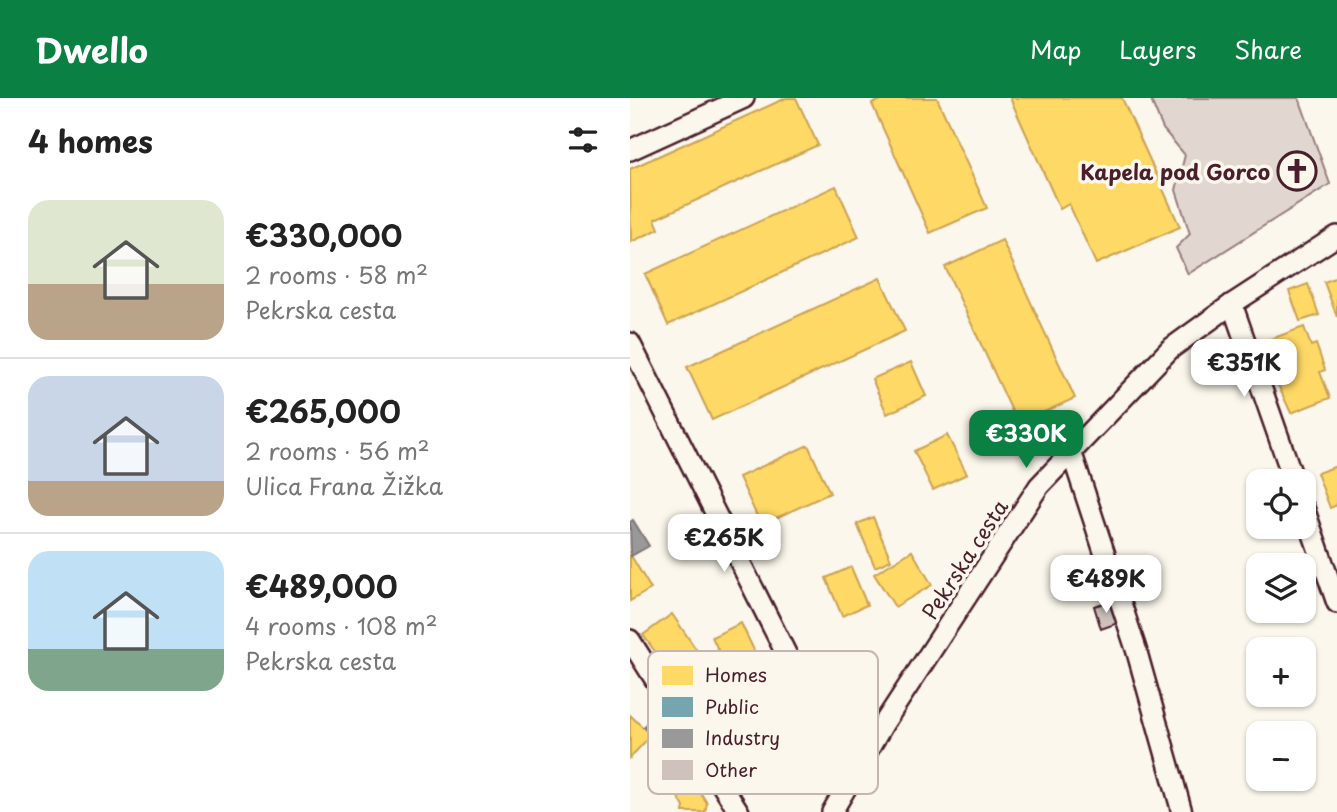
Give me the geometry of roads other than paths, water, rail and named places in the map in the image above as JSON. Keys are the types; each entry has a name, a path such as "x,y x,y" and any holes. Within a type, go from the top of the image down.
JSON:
{"street":[{"path":"630,150 744,98"},
{"name":"Pekrska cesta","path":"878,734 1039,486 1071,451 1170,349 1232,304 1337,236"},
{"path":"1232,304 1290,469"},
{"path":"630,342 785,651"},
{"path":"1071,451 1136,649 1182,812"},
{"path":"1315,539 1337,603"},
{"path":"630,640 648,668"},
{"path":"728,794 739,812"},
{"name":"Pekrska cesta","path":"832,812 843,794"}],"place":[{"name":"Kapela pod Gorco","path":"1297,171"}]}
